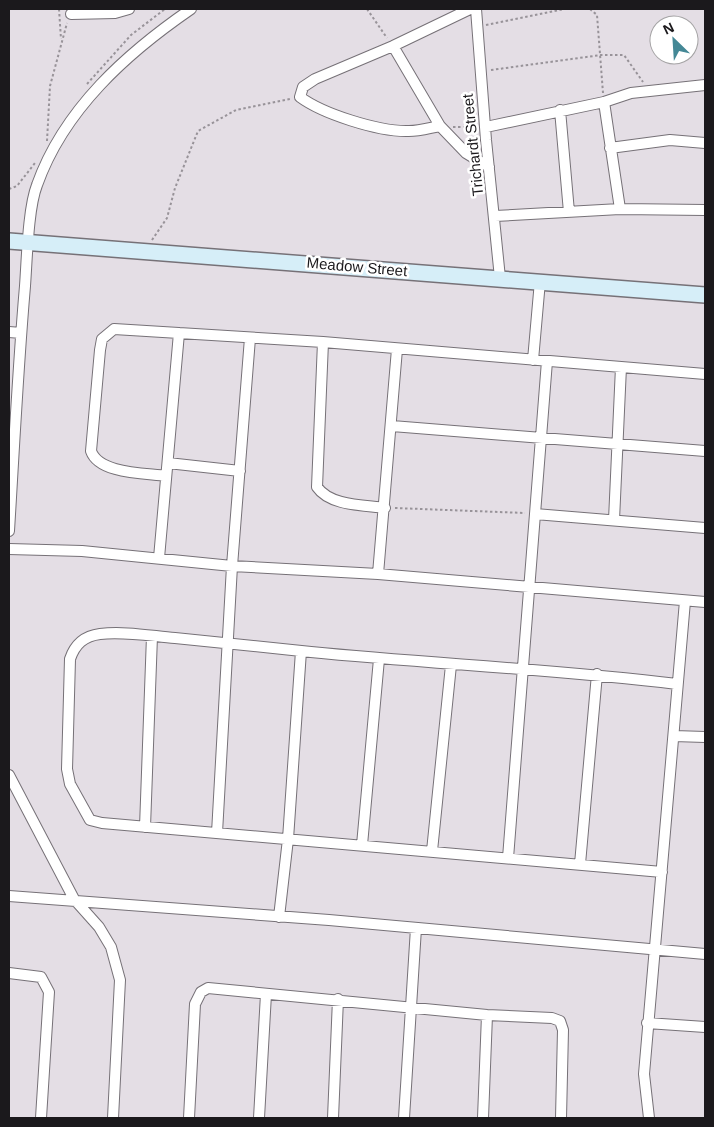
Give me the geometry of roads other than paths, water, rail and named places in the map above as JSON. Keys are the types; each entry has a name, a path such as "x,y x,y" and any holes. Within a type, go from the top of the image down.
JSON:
{"street":[{"path":"71,14 114,13 129,9"},
{"path":"9,531 21,333 36,187 53,151 75,118 117,66 142,44 191,9"},
{"path":"440,126 406,132 378,128 321,108 300,97 303,87 315,79 393,46 470,9"},
{"name":"Trichardt Street","path":"476,9 500,278"},
{"path":"393,46 440,126 466,153 489,167"},
{"path":"486,127 604,102 612,98 649,90 705,85"},
{"path":"604,102 620,209"},
{"path":"560,110 569,212"},
{"path":"610,148 670,140 705,143"},
{"path":"495,216 620,209 705,210"},
{"name":"Meadow Street","path":"9,241 705,295"},
{"path":"533,360 540,281"},
{"path":"166,476 106,468 93,457 98,364 102,339 114,330 324,342 705,374"},
{"path":"9,332 21,333"},
{"path":"159,558 179,333"},
{"path":"216,833 232,566 250,338"},
{"path":"324,342 316,487 321,493 330,498 385,508"},
{"path":"378,574 398,348"},
{"path":"508,858 548,361"},
{"path":"614,520 620,367"},
{"path":"392,426 705,451"},
{"path":"168,462 240,471"},
{"path":"535,514 705,528"},
{"path":"9,550 82,551 232,566 378,574 705,602"},
{"path":"649,1118 644,1074 685,601"},
{"path":"662,872 102,824 90,820 70,784 67,769 70,659 73,648 89,636 101,634 152,636 379,659 597,674 677,684"},
{"path":"145,827 152,636"},
{"path":"279,917 288,839 301,651"},
{"path":"362,846 379,659"},
{"path":"432,852 451,665"},
{"path":"580,864 597,674"},
{"path":"674,736 705,738"},
{"path":"9,775 74,899 99,927 111,947 120,980 112,1118"},
{"path":"9,896 74,899 705,954"},
{"path":"404,1118 416,928"},
{"path":"9,973 41,977 49,992 41,1118"},
{"path":"188,1118 195,1004 201,992 208,988 412,1006 487,1015 552,1018 560,1021 564,1037 560,1118"},
{"path":"259,1118 266,994"},
{"path":"333,1118 338,999"},
{"path":"483,1118 487,1015"},
{"path":"648,1023 705,1027"}]}
